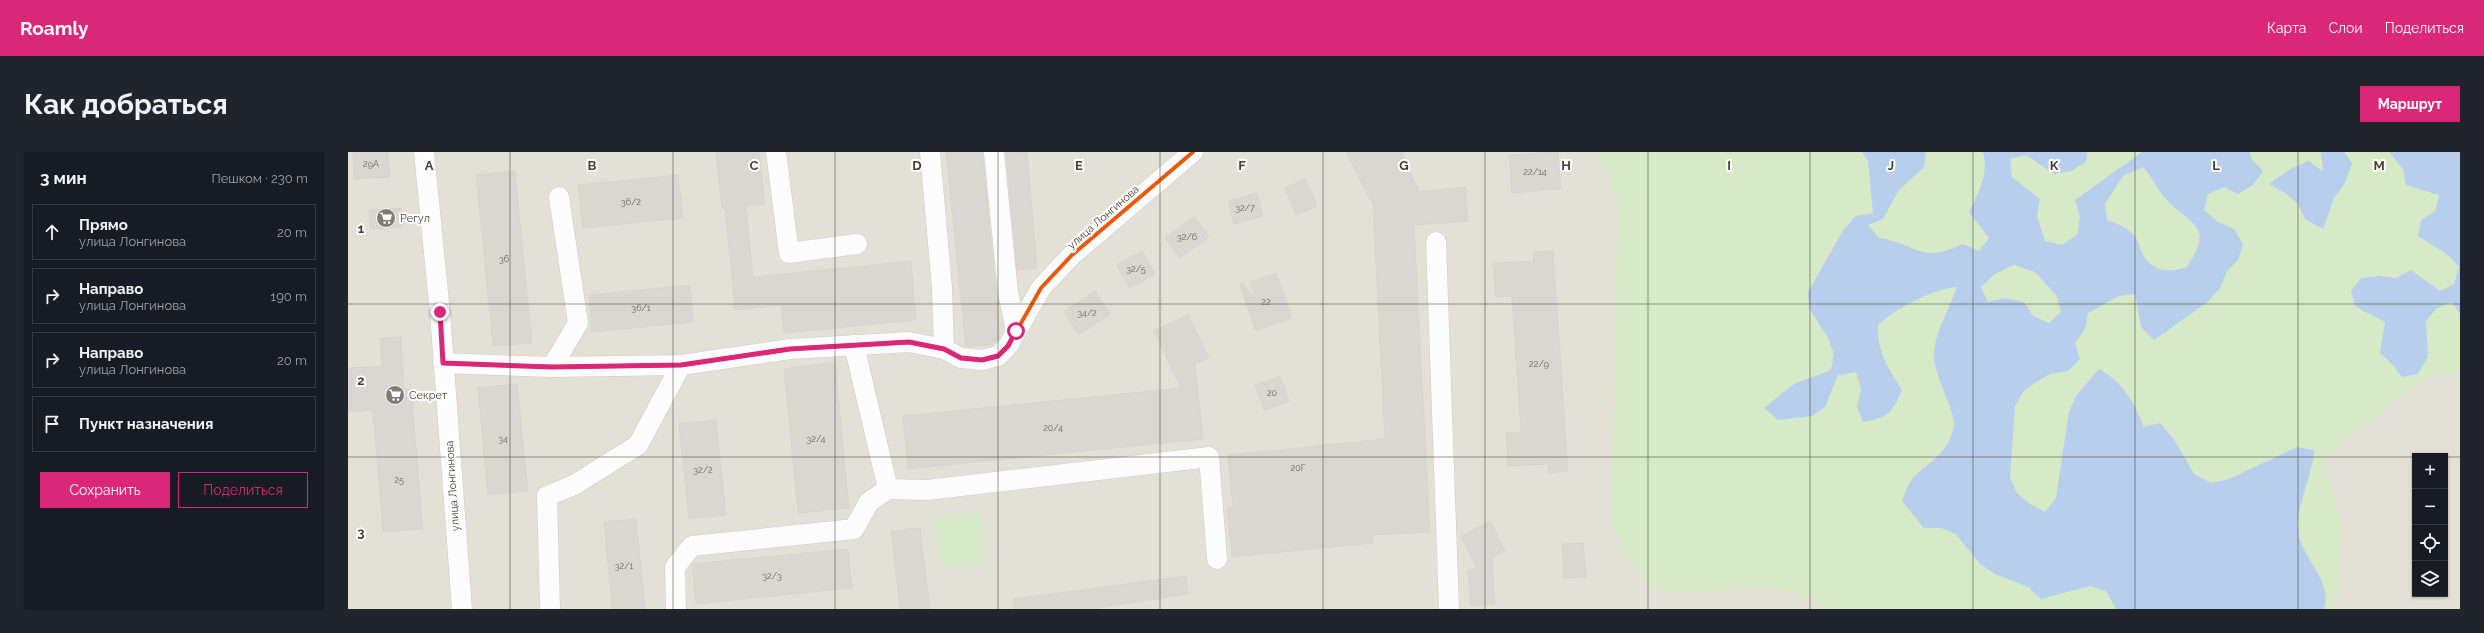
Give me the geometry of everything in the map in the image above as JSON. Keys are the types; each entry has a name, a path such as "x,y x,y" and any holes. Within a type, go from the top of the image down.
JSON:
{"street":[{"name":"улица Лонгинова","path":"424,152 443,363 462,609"},
{"path":"776,152 789,253 857,244"},
{"path":"930,152 942,288 944,349"},
{"name":"улица Лонгинова","path":"443,363 552,367 681,365 790,349 909,342 944,349 961,358 982,360 998,356 1008,346 1041,288 1072,255 1192,152"},
{"path":"994,153 1008,292 1016,331"},
{"path":"552,367 578,323 559,197"},
{"path":"1436,242 1449,609"},
{"path":"854,345 888,489"},
{"path":"550,609 547,496 574,485 638,445 681,365"},
{"path":"676,609 675,567 692,546 854,530 869,502 888,489 927,490 1209,457 1217,559"}],"shaded area":[{"path":"348,152 2460,152 2460,609 348,609"}],"green space":[{"path":"1598,152 2460,152 2460,372 2432,374 2399,395 2376,416 2348,436 2325,461 2340,525 2337,596 2334,609 1829,609 1803,596 1775,588 1688,591 1656,587 1646,582 1635,570 1626,557 1612,528 1618,198"},
{"path":"979,512 986,562 942,568 935,518"}],"water":[{"path":"1862,152 1926,152 1924,167 1899,190 1883,219 1868,225 1879,238 1903,244 1920,251 1937,253 1963,244 1979,251 1989,238 1969,212 1984,176 1985,160 1983,152 2087,152 2086,162 2071,171 2054,174 2026,155 2010,159 2012,177 2040,199 2037,216 2045,241 2062,245 2077,235 2080,217 2075,200 2142,152 2250,152 2251,158 2263,171 2253,185 2238,194 2224,187 2208,194 2204,210 2218,222 2234,229 2243,244 2238,260 2227,271 2220,288 2209,301 2154,340 2141,327 2135,294 2119,296 2088,313 2085,329 2075,343 2080,359 2068,371 2050,374 2036,382 2023,392 2015,406 2010,478 2017,493 2030,504 2045,512 2056,498 2069,412 2076,396 2099,369 2121,386 2132,401 2144,427 2160,423 2173,438 2194,474 2211,483 2229,479 2297,447 2314,450 2313,460 2301,504 2298,526 2302,545 2322,581 2325,590 2326,599 2324,609 2116,609 2106,591 2090,586 2041,599 2028,587 1995,574 1980,564 1956,534 1941,528 1924,528 1902,501 1908,486 1914,477 1941,453 1947,445 1954,425 1954,419 1934,361 1934,352 1937,335 1957,287 1937,291 1915,300 1895,312 1878,325 1881,352 1902,390 1892,409 1884,416 1878,419 1863,422 1857,406 1861,389 1856,372 1838,375 1825,407 1812,416 1778,420 1764,408 1794,384 1831,370 1834,354 1828,338 1809,308 1808,292 1844,229 1856,216 1873,213 1868,161","holes":["2143,167 2164,196 2197,228 2199,243 2187,267 2173,270 2156,267 2146,259 2137,240 2130,232 2107,220 2105,204 2123,176","2014,265 2035,272 2057,296 2061,312 2049,323 2033,316 2024,302 2004,298 1988,302 1981,287 1995,274"]},
{"path":"2321,152 2344,152 2352,163 2345,183 2334,198 2323,229 2305,219 2298,204 2285,193 2269,184 2290,169 2308,161 2323,171"},
{"path":"2389,152 2460,152 2460,314 2452,302 2437,308 2426,321 2428,357 2418,374 2402,377 2392,364 2380,353 2385,322 2356,307 2351,291 2361,278 2379,276 2396,278 2411,270 2440,291 2454,284 2459,267 2448,255 2418,236 2421,220 2435,211 2439,195 2406,185 2403,169"}],"building":[{"path":"353,152 388,152 390,177 354,179"},
{"path":"716,152 759,152 765,204 746,206 753,277 911,261 916,320 784,333 781,305 735,310 725,208 722,209"},
{"path":"946,152 981,152 983,156 1000,338 993,344 966,347"},
{"path":"1027,152 1037,268 1017,270 1006,153"},
{"path":"1346,152 1402,152 1419,192 1465,187 1468,221 1414,225 1430,532 1372,535 1373,543 1232,557 1227,508 1233,508 1228,455 1385,439 1373,205"},
{"path":"1558,152 1561,189 1512,193 1509,155"},
{"path":"515,171 532,343 493,346 476,175"},
{"path":"678,175 683,218 583,228 578,185"},
{"path":"1305,179 1317,206 1296,215 1285,188"},
{"path":"1257,193 1263,216 1234,224 1228,201"},
{"name":"Регул","path":"401,208 402,227 370,229 369,210"},
{"path":"1194,216 1209,237 1180,258 1165,238"},
{"path":"1142,251 1155,274 1130,288 1117,265"},
{"path":"1553,251 1568,471 1548,473 1548,464 1508,466 1506,433 1521,432 1512,296 1496,297 1493,263 1534,261 1533,252"},
{"path":"1276,273 1292,318 1256,331 1240,285 1243,284 1255,299 1250,282"},
{"path":"690,285 693,322 592,332 589,295"},
{"path":"1095,291 1110,314 1079,335 1064,312"},
{"path":"1188,315 1209,358 1195,364 1203,439 908,469 903,416 1181,388 1154,331"},
{"path":"401,337 404,389 411,388 423,529 383,532 373,410 348,412 348,368 382,366 380,338"},
{"path":"835,362 849,508 798,513 784,369"},
{"path":"1280,376 1289,402 1264,410 1255,385"},
{"path":"517,384 528,491 488,495 478,388"},
{"path":"716,420 726,515 689,519 679,424"},
{"path":"636,519 645,609 612,609 604,522"},
{"path":"1490,521 1505,551 1492,557 1495,604 1471,606 1468,570 1477,569 1461,536"},
{"path":"920,528 930,609 900,609 891,531"},
{"path":"1583,543 1586,577 1564,578 1562,544"},
{"path":"848,549 852,588 696,604 692,564"},
{"path":"1186,576 1188,594 1091,609 1014,609 1013,599"}],"cycle path":[{"path":"443,363 552,367 681,365 790,349 909,342 944,349 961,358 982,360 998,356 1008,346 1041,288 1072,255 1193,152"}],"place":[{"name":"Регул","path":"386,218"},
{"name":"Секрет","path":"395,395"}],"route":[{"path":"440,312 443,363 552,367 681,365 790,349 909,342 944,349 961,358 982,360 998,356 1008,346 1016,331"}]}
